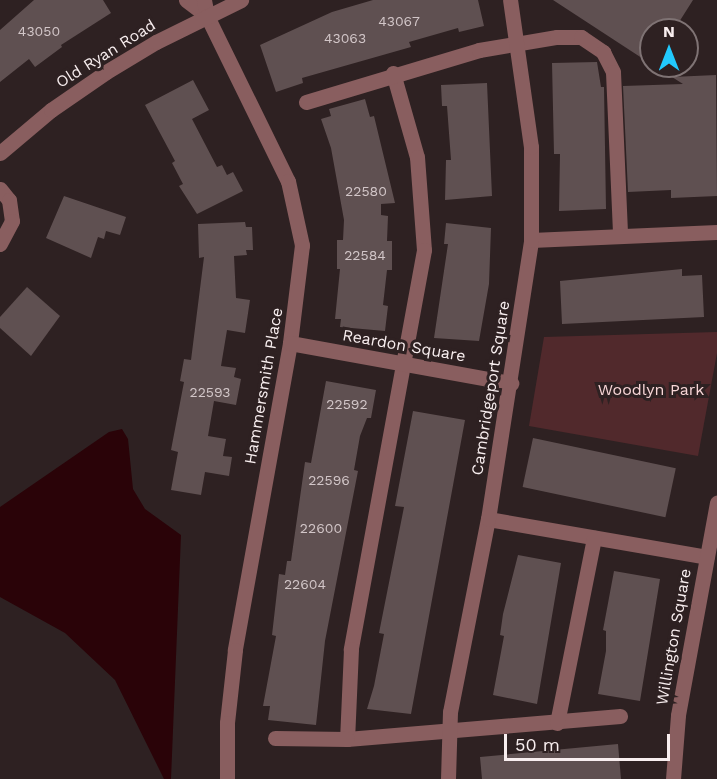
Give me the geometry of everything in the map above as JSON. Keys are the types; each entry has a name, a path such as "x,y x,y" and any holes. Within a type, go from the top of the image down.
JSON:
{"street":[{"name":"Hammersmith Place","path":"186,0 207,16"},
{"name":"Hammersmith Place","path":"204,0 207,16 288,181 296,208 302,245 290,343 236,650 226,723 226,779"},
{"name":"Old Ryan Road","path":"0,153 51,110 106,72 207,16 241,0"},
{"name":"Cambridgeport Square","path":"448,779 449,733 511,383 531,240 531,147 519,44 510,0"},
{"path":"306,102 393,74 519,44 581,37 597,46 609,60 615,82 620,236"},
{"path":"347,739 351,649 418,288 424,218 413,138 393,74"},
{"path":"0,189 9,200 12,221 0,243"},
{"path":"531,240 717,232"},
{"name":"Reardon Square","path":"290,343 511,383"},
{"name":"Willington Square","path":"673,779 678,715 717,503"},
{"path":"488,519 707,557"},
{"path":"557,723 594,538"},
{"path":"274,738 347,739 449,733 620,716"}],"green space":[{"name":"Woodlyn Park","path":"717,332 717,353 698,456 529,426 544,337"}],"shaded area":[{"path":"122,429 128,439 133,489 145,509 181,535 171,779 164,779 115,680 65,633 0,597 0,507 109,432"}],"building":[{"path":"34,0 103,0 111,13 61,45 62,47 35,67 29,59 0,82 0,30"},
{"path":"373,0 478,0 484,26 459,32 458,28 409,42 411,47 302,78 303,83 276,92 260,45 332,12"},
{"path":"553,0 693,0 682,18 639,18 639,56"},
{"path":"597,62 601,87 604,87 606,209 559,211 560,154 554,154 552,63"},
{"path":"716,75 717,196 671,198 671,190 628,192 623,86 683,84 674,78 699,78 699,76"},
{"path":"193,80 209,110 192,119 217,167 222,165 227,175 233,172 243,191 197,214 179,186 183,184 172,163 175,161 145,105"},
{"path":"487,83 492,196 445,200 446,160 451,160 447,106 442,106 441,85"},
{"path":"365,99 370,117 374,116 395,203 381,204 381,215 388,216 387,241 392,241 392,270 387,270 383,305 388,306 385,331 340,327 341,319 335,319 340,269 337,269 337,240 343,240 344,220 331,148 321,119 331,116 329,109"},
{"path":"64,196 126,217 120,235 106,231 104,239 98,237 91,258 46,238"},
{"path":"245,222 246,227 252,227 253,250 246,250 247,255 234,256 236,298 250,300 245,333 227,330 221,366 236,368 234,377 241,379 236,405 214,401 208,436 226,439 223,456 232,457 229,476 205,472 201,495 171,490 178,452 171,450 184,382 180,381 184,359 191,360 204,257 199,258 198,224"},
{"path":"446,223 491,228 489,284 479,341 434,338 448,244 444,244"},
{"path":"682,269 682,276 702,275 704,317 562,324 560,281"},
{"path":"27,287 60,316 31,356 0,328 0,317"},
{"path":"326,381 376,390 371,418 367,418 360,436 354,470 358,471 325,641 316,725 268,720 270,706 263,706 276,636 272,635 279,574 285,575 287,561 291,561 305,462 311,463"},
{"path":"413,411 465,420 411,714 367,709 384,634 379,633 404,507 395,506"},
{"path":"533,438 676,468 665,517 523,487"},
{"path":"518,555 561,563 537,704 493,695 504,636 500,635 503,614"},
{"path":"614,571 660,579 640,701 598,694 606,651 606,631 603,630"},
{"path":"618,744 621,779 482,779 480,757"}]}
